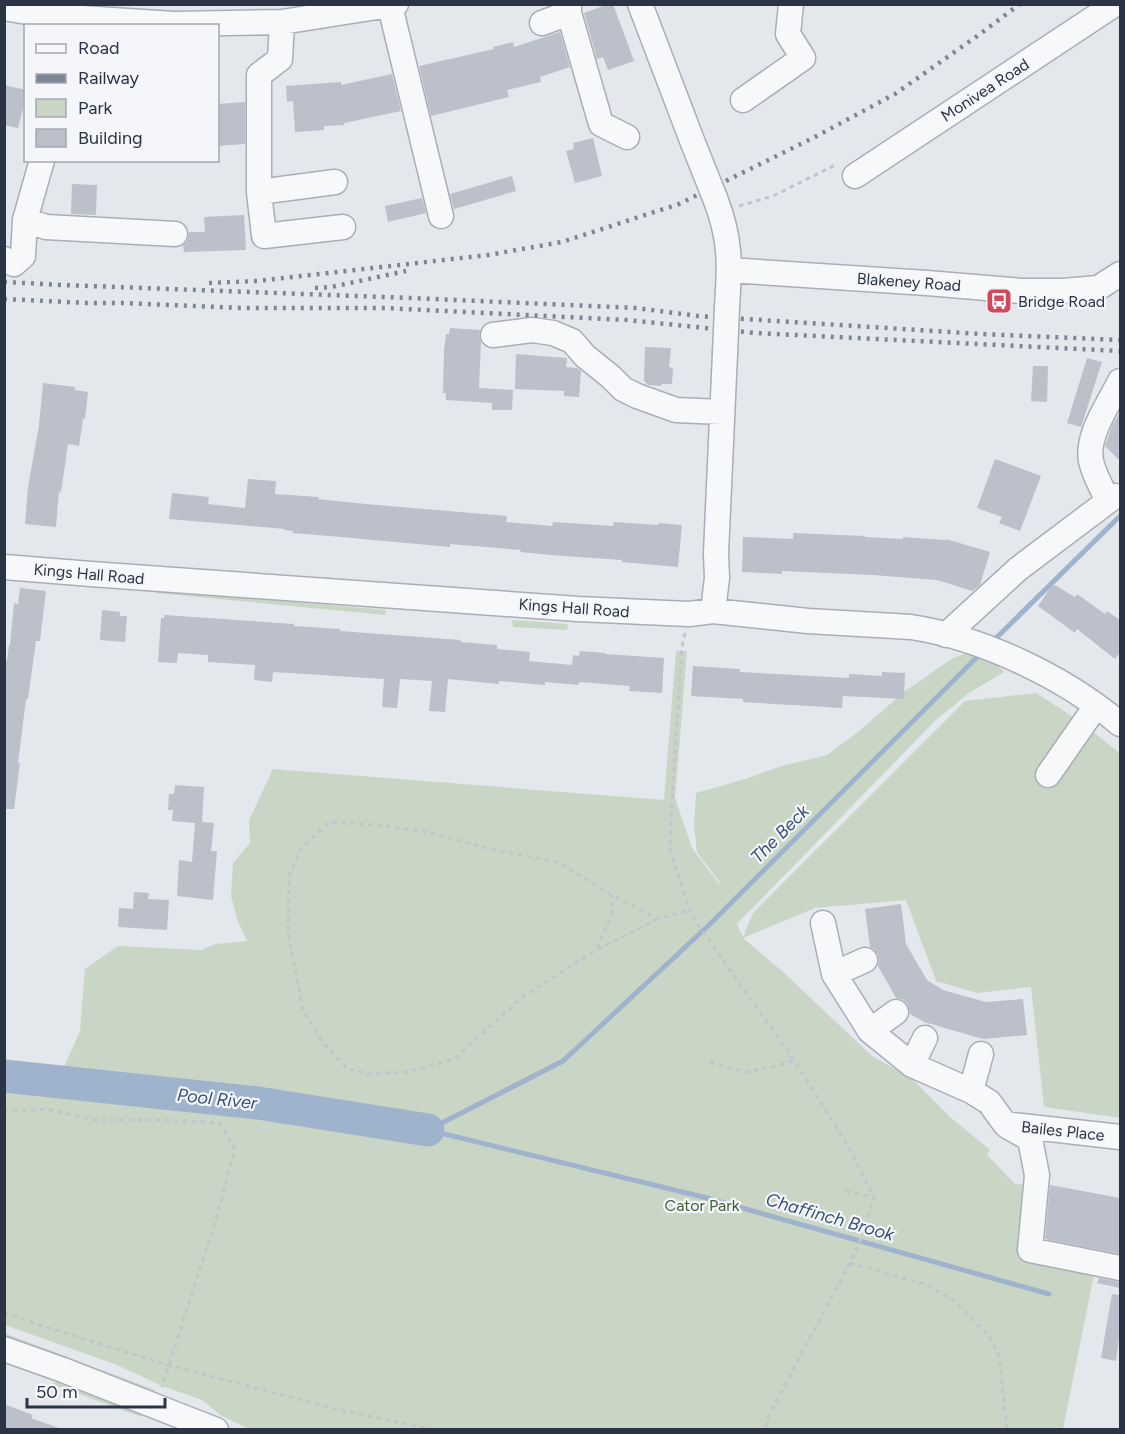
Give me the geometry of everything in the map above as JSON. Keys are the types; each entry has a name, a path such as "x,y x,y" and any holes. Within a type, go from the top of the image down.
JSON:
{"street":[{"path":"640,4 717,205 729,251 717,578 713,612"},
{"path":"743,100 803,58 788,34 790,4"},
{"name":"Monivea Road","path":"855,176 1115,4"},
{"path":"4,8 50,16 92,16 174,24 282,22 393,5 441,216"},
{"path":"542,23 569,9 601,124 627,137"},
{"path":"282,22 280,59 259,75 259,192 264,236 342,227"},
{"path":"4,259 14,264 23,256 25,220 41,162"},
{"path":"259,192 335,182"},
{"path":"25,220 46,227 175,234"},
{"name":"Blakeney Road","path":"729,270 1022,291 1098,288 1120,274"},
{"path":"493,335 532,330 553,333 572,341 585,356 623,389 637,396 676,410 722,412"},
{"path":"946,635 1018,569 1111,498 1095,474 1090,445 1094,432 1120,381"},
{"name":"Kings Hall Road","path":"4,567 589,610 688,614 713,612 910,627 946,635 1012,657 1066,686 1120,724"},
{"path":"1048,775 1096,706"},
{"name":"Bailes Place","path":"823,923 834,974 870,1031 912,1065 971,1091 989,1102 1005,1124 1120,1137"},
{"path":"834,974 865,960"},
{"path":"870,1031 896,1012"},
{"path":"912,1065 925,1038"},
{"path":"971,1091 981,1054"},
{"path":"1005,1124 1030,1139 1038,1175 1030,1250 1120,1268"},
{"path":"4,1349 216,1430"}],"path":[{"path":"717,205 773,196 835,165 855,176"},
{"path":"682,642 670,851 692,916 794,1060 851,1151 874,1197 862,1236 850,1263 769,1415 765,1429"},
{"path":"658,919 612,895 558,862 494,850 428,832 377,825 329,822 301,849 289,876 288,933 303,1010 323,1043 347,1068 367,1074 406,1072 454,1059 524,996 596,950 658,919 690,910"},
{"path":"596,950 612,914 612,895"},
{"path":"710,1062 746,1072 794,1060"},
{"path":"4,1112 47,1109 94,1120 220,1123 236,1149 216,1219 168,1365"},
{"path":"846,1191 874,1197"},
{"path":"850,1263 925,1284 953,1300 989,1336 999,1356 1007,1430"},
{"path":"4,1313 168,1365 336,1409 436,1430"}],"green space":[{"path":"156,590 386,610 385,615 156,593"},
{"path":"512,620 568,624 567,630 513,627"},
{"name":"Cator Park","path":"981,648 1004,672 969,693 936,720 737,924 743,937 753,913 965,701 1036,693 1076,719 1120,753 1120,1118 1044,1107 1031,987 977,993 936,981 906,900 815,908 743,938 783,972 872,1056 911,1078 949,1116 990,1150 987,1155 1015,1184 1031,1185 1034,1261 1096,1265 1063,1429 249,1429 222,1416 202,1400 162,1386 117,1365 5,1325 4,1069 47,1076 64,1067 80,1031 85,969 118,946 201,950 216,944 247,941 238,922 231,896 233,863 250,843 249,820 273,769 664,800 676,651 687,651 675,798 692,848 719,884 697,852 694,826 696,793 782,766 827,755 858,732 905,691 953,658","holes":["240,1094 366,1112 364,1115 404,1123 227,1103"]},
{"path":"4,1333 155,1390 153,1394 5,1340"},
{"path":"59,1381 144,1411 142,1417 51,1384"}],"building":[{"path":"613,4 634,61 608,70 603,57 597,59 584,13"},
{"path":"560,32 570,67 540,77 541,82 507,90 509,97 431,116 419,66 494,49 493,47 513,42 514,47"},
{"path":"392,74 401,111 344,123 344,125 324,126 324,130 295,132 293,101 287,102 286,86 341,82 341,85"},
{"path":"4,85 24,90 24,105 18,128 4,125"},
{"path":"245,102 245,144 219,146 219,104"},
{"path":"593,138 602,176 575,183 566,151 574,149 573,143"},
{"path":"512,176 516,191 454,209 450,194"},
{"path":"72,184 97,185 96,215 71,214"},
{"path":"422,198 426,213 388,222 385,206"},
{"path":"244,215 246,250 184,252 183,245 187,241 189,232 205,232 204,217"},
{"path":"450,328 480,330 479,388 513,390 512,410 492,410 492,403 446,400 446,393 443,393 444,351 446,334 449,334"},
{"path":"645,347 671,348 669,367 673,368 672,384 661,386 646,384 644,381"},
{"path":"516,354 567,358 566,367 577,368 581,371 579,397 564,396 564,391 515,389"},
{"path":"1087,358 1102,362 1081,427 1067,423"},
{"path":"1033,366 1048,366 1047,402 1031,401"},
{"path":"43,383 75,387 75,390 88,392 79,446 68,444 61,492 59,491 56,527 25,524"},
{"path":"1120,412 1120,461 1105,446"},
{"path":"995,459 1041,476 1020,531 999,523 1002,517 977,508"},
{"path":"248,479 276,481 275,494 507,516 506,522 552,526 553,522 613,526 614,522 682,525 678,567 520,552 521,550 450,544 450,547 293,533 285,529 169,519 172,493 209,497 208,504 245,508"},
{"path":"793,533 946,539 990,552 980,585 972,591 937,580 782,571 782,574 742,572 743,537 793,539"},
{"path":"1053,584 1075,597 1077,594 1105,614 1107,611 1120,620 1120,652 1115,659 1077,629 1075,633 1038,606"},
{"path":"20,588 46,591 40,641 36,641 28,699 26,699 14,809 4,809 4,660 7,661 14,603 18,604"},
{"path":"102,610 120,612 120,616 127,616 125,642 100,640"},
{"path":"164,615 294,624 294,626 340,629 340,631 461,640 460,642 497,645 497,649 530,652 529,661 572,665 573,655 579,656 580,651 664,658 662,693 629,691 630,686 579,682 579,685 545,682 545,685 499,681 499,684 448,679 445,712 429,711 432,681 400,679 397,708 382,707 384,679 273,672 272,682 254,680 255,665 208,662 208,655 178,653 177,663 158,662 161,618 164,618"},
{"path":"693,666 740,669 740,672 849,678 849,674 882,676 882,672 905,673 904,699 843,696 842,708 743,702 743,699 691,696"},
{"path":"175,785 204,787 202,822 214,823 211,851 217,851 213,900 177,896 179,860 192,862 195,823 172,821 173,810 168,810 169,794 174,794"},
{"path":"134,892 149,893 148,899 169,900 167,930 118,927 119,908 133,909"},
{"path":"901,904 906,944 927,980 943,990 986,1002 1023,999 1027,1035 983,1039 924,1022 910,1014 908,1004 896,998 878,966 878,955 870,947 865,909"},
{"path":"1050,1185 1120,1198 1120,1254 1045,1239"},
{"path":"1099,1278 1120,1282 1120,1288 1097,1283"},
{"path":"1112,1294 1120,1295 1120,1330 1116,1361 1101,1358"},
{"path":"4,1404 33,1415 31,1418 59,1428 58,1430 4,1430"}],"waterway":[{"name":"The Beck","path":"992,642 1120,516"},
{"name":"The Beck","path":"428,1130 563,1061 709,925 981,653"},
{"name":"Pool River","path":"4,1076 258,1103 428,1130"},
{"name":"Chaffinch Brook","path":"428,1130 703,1197 1049,1294"}],"railway":[{"path":"209,283 257,281 488,255 562,242 679,204 813,138 895,94 1020,4"},
{"path":"315,288 331,287 406,271"},
{"path":"4,282 636,308 698,316 981,334 1120,340"},
{"path":"4,299 243,308 385,308 627,320 755,333 1120,351"}],"place":[{"name":"Bridge Road","path":"999,301"}]}
